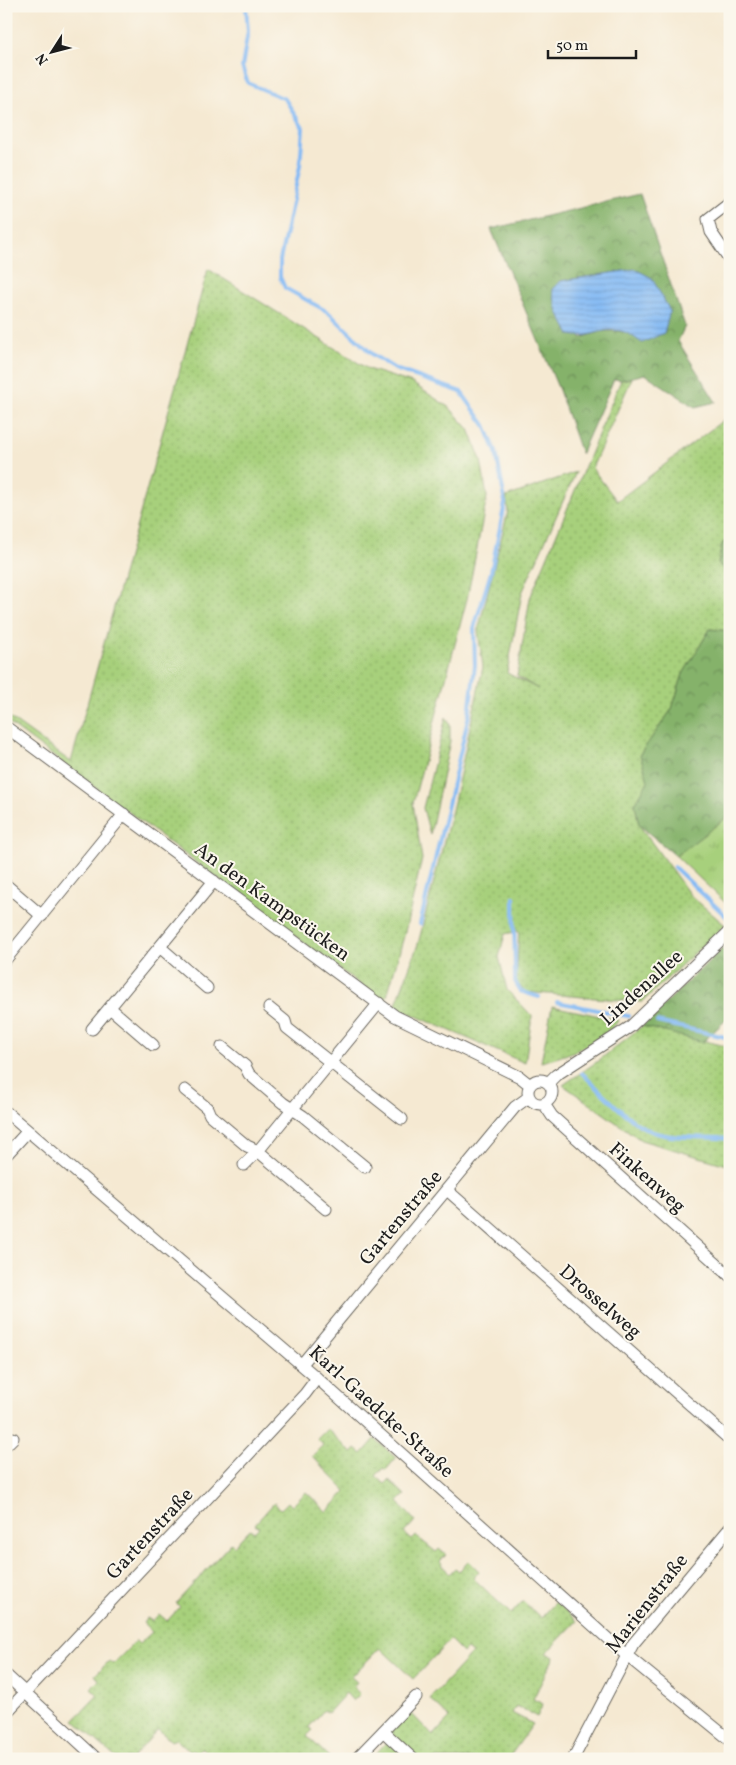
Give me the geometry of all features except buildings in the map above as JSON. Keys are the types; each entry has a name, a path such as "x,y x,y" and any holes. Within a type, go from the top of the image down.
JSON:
{"street":[{"path":"730,202 708,219 708,225 730,260"},
{"name":"An den Kampstücken","path":"6,727 405,1022 520,1077 530,1084"},
{"path":"6,959 124,814"},
{"path":"92,1029 161,948 214,881"},
{"path":"6,885 42,916"},
{"name":"Lindenallee","path":"548,1083 556,1075 630,1027 730,931"},
{"path":"161,948 207,988"},
{"path":"244,1165 293,1109 379,1003"},
{"path":"110,1008 154,1045"},
{"path":"269,1008 285,1021 288,1028 402,1119"},
{"path":"222,1047 245,1066 249,1074 365,1167"},
{"path":"538,1080 548,1083 552,1095 544,1104 535,1103 529,1098 530,1084 538,1080"},
{"path":"185,1090 207,1108 210,1115 239,1139 258,1150 326,1209"},
{"name":"Gartenstraße","path":"302,1364 515,1107 529,1098"},
{"name":"Finkenweg","path":"544,1104 552,1116 730,1276"},
{"name":"Karl-Gaedcke-Straße","path":"6,1112 318,1378 626,1655 730,1740"},
{"path":"6,1155 28,1131"},
{"name":"Drosselweg","path":"447,1190 730,1440"},
{"name":"Gartenstraße","path":"6,1713 318,1378"},
{"name":"Marienstraße","path":"573,1759 626,1655 730,1528"},
{"path":"6,1675 97,1759"},
{"path":"356,1759 416,1697"},
{"path":"384,1731 413,1759"}],"green space":[{"path":"640,194 685,326 678,341 716,402 695,407 645,374 621,380 614,379 581,454 559,390 491,229","holes":["636,269 622,331 602,331 581,338 561,281"]},
{"path":"208,269 368,369 412,383 450,408 469,429 481,460 487,497 467,599 413,803 422,859 404,936 387,996 381,1000 6,721 6,715 71,762"},
{"path":"632,378 592,468 617,501 726,418 730,423 730,537 722,544 718,564 730,575 730,631 710,629 683,674 672,709 640,754 649,781 635,804 639,825 690,895 725,925 642,1002 525,992 516,982 519,931 505,934 499,957 507,990 532,1016 525,1063 395,1007 418,944 454,802 483,667 478,631 508,511 506,497 576,472 522,593 507,673 538,689 517,676 530,598 621,380"},
{"path":"730,537 730,575 718,564 722,544"},
{"path":"710,629 730,631 730,815 676,856 639,825 635,804 648,781 640,754 672,709 683,674"},
{"path":"446,717 450,725 450,741 430,835 423,808"},
{"path":"730,815 730,907 676,856"},
{"path":"730,941 730,1016 703,1042 642,1026"},
{"path":"552,1006 619,1020 603,1035 583,1047 541,1062"},
{"path":"642,1026 730,1047 730,1166 641,1140 563,1085 598,1061"},
{"path":"327,1429 352,1453 356,1449 362,1454 375,1439 396,1458 386,1470 383,1468 376,1476 385,1484 389,1480 405,1495 398,1502 415,1521 404,1533 412,1540 416,1536 436,1552 439,1549 446,1555 440,1561 449,1574 455,1568 459,1571 469,1561 479,1571 473,1578 511,1614 523,1601 541,1618 556,1602 577,1621 546,1653 554,1657 533,1699 543,1704 537,1717 516,1706 512,1713 533,1724 508,1759 414,1759 388,1734 408,1710 433,1736 450,1718 430,1699 472,1653 467,1649 463,1653 450,1640 413,1679 380,1648 351,1677 357,1682 353,1687 360,1694 353,1701 346,1693 328,1713 324,1710 309,1727 313,1730 307,1736 331,1759 210,1759 212,1756 202,1748 196,1754 192,1750 190,1752 176,1739 171,1741 158,1729 132,1759 117,1759 74,1720 98,1695 91,1688 99,1680 95,1675 109,1661 113,1664 136,1641 139,1644 152,1632 143,1623 147,1618 152,1621 159,1614 167,1621 180,1607 176,1603 231,1543 234,1546 250,1529 254,1532 259,1527 255,1524 274,1503 281,1509 288,1502 292,1506 306,1492 327,1512 346,1491 312,1456 323,1445 317,1439"},
{"path":"390,1738 413,1759 371,1759"}],"water":[{"path":"635,269 652,278 670,311 664,333 642,343 626,333 614,330 584,336 570,335 558,312 552,289 561,281"}],"waterway":[{"path":"246,6 248,31 242,67 248,83 285,99 303,128 300,166 280,260 280,277 285,288 328,312 373,355 395,369 461,392 485,425 496,452 503,490"},
{"path":"420,924 469,715 475,665 474,628 491,572 505,503 503,494"},
{"path":"674,867 728,918"},
{"path":"514,897 515,981 520,991 539,997"},
{"path":"557,1002 628,1016"},
{"path":"657,1022 730,1038"},
{"path":"582,1073 634,1122 644,1128 653,1132 681,1137 730,1139"}]}
